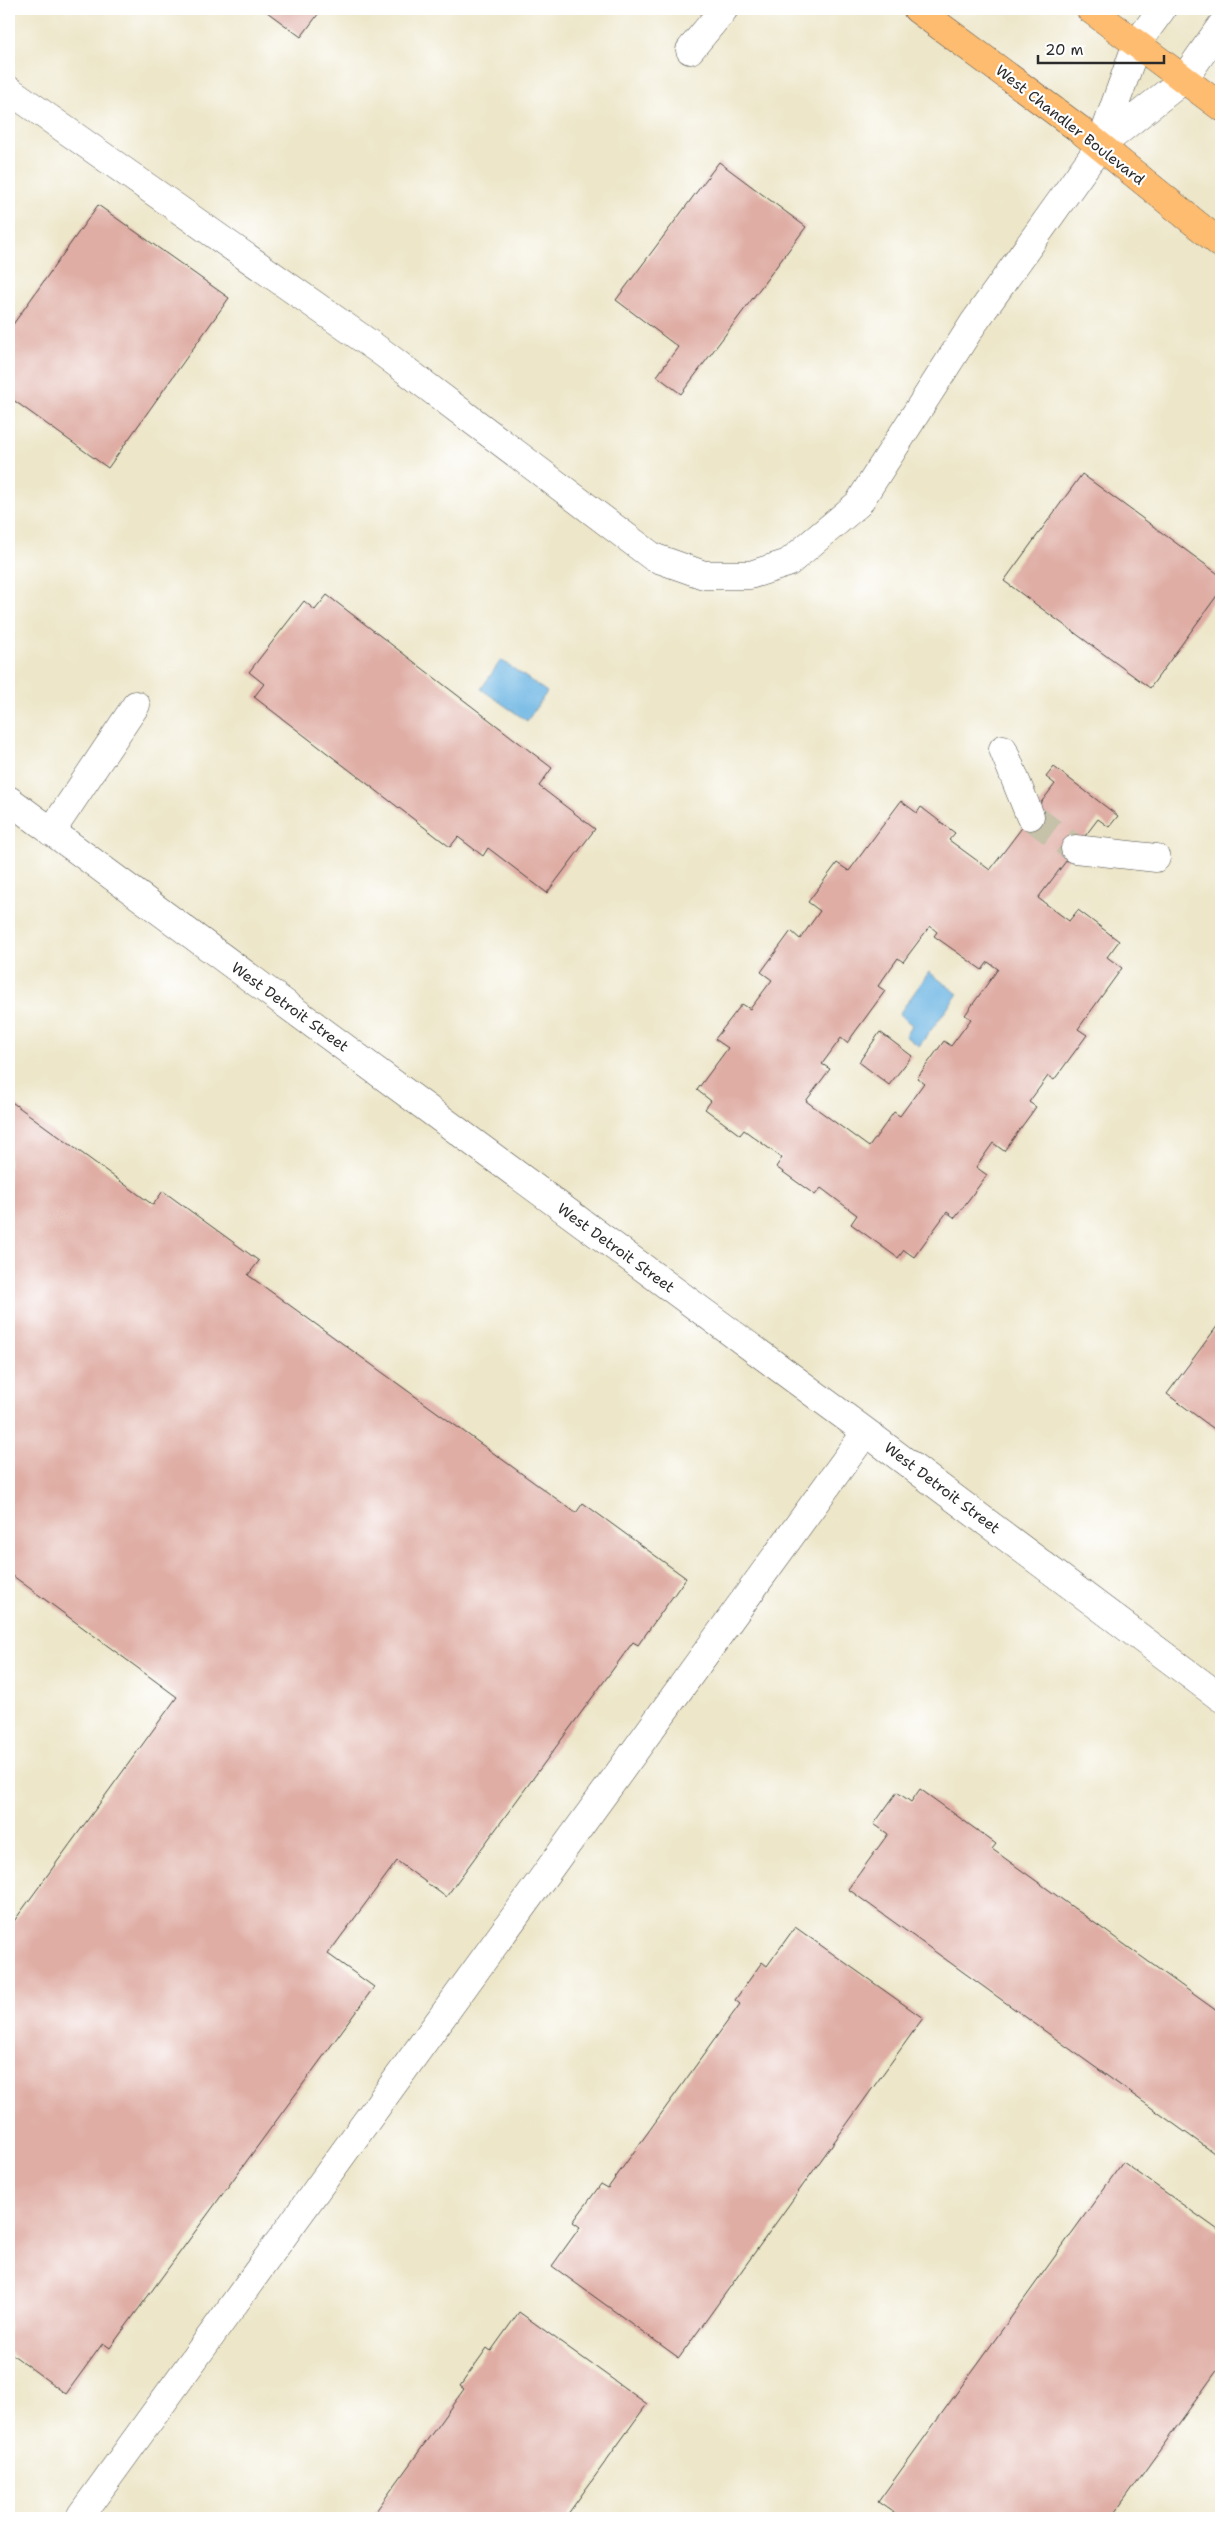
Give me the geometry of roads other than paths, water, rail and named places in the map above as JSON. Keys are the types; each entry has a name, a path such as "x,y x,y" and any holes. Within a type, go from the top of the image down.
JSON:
{"main road":[{"name":"West Chandler Boulevard","path":"917,9 1100,146 1221,244"},
{"path":"1090,9 1137,43 1182,80 1221,107"}],"street":[{"path":"690,50 724,9"},
{"path":"9,90 383,352 653,557 704,576 750,575 788,563 858,504 974,324 1100,146 1137,43 1162,9"},
{"path":"1100,146 1182,80 1221,26"},
{"path":"51,832 136,705"},
{"path":"1003,749 1030,816"},
{"name":"West Detroit Street","path":"9,800 866,1432 1221,1698"},
{"path":"1075,849 1156,858"},
{"path":"81,2515 866,1432"}],"water":[{"path":"501,660 547,692 527,721 481,689"},
{"path":"929,972 958,994 919,1046 905,1036 912,1025 899,1014"}],"tunnel":[{"path":"1030,816 1075,849"}]}
